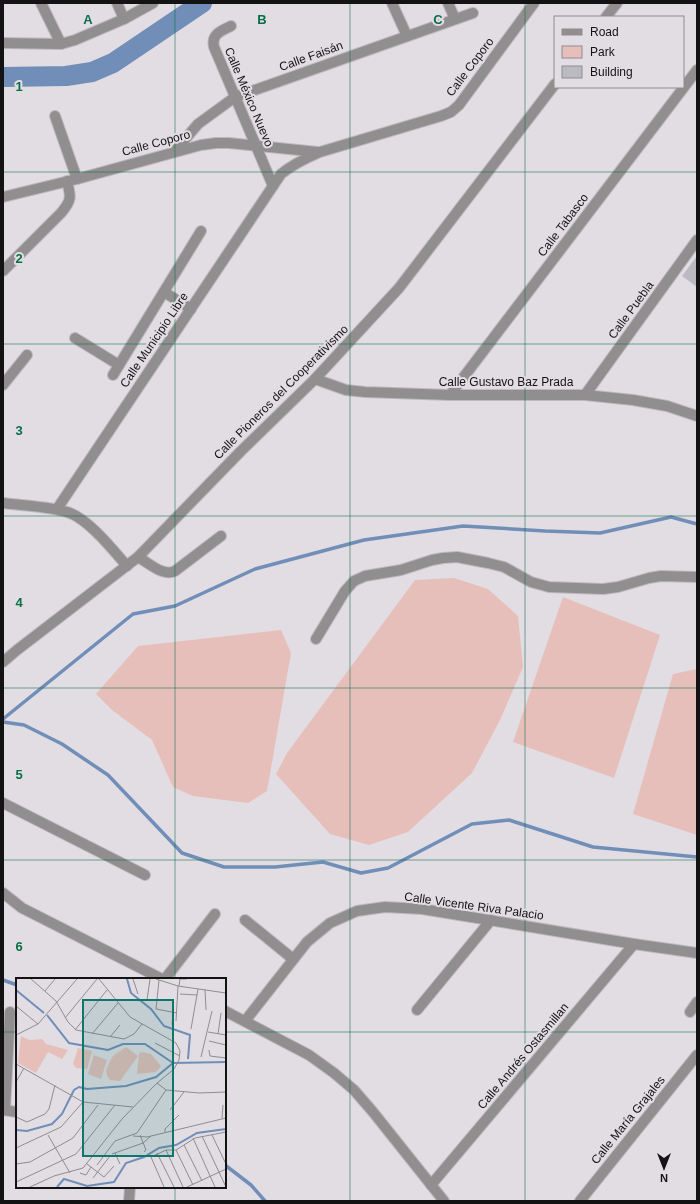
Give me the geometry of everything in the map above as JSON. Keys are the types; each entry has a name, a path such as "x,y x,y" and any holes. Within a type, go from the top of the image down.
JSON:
{"street":[{"path":"41,3 61,44"},
{"path":"117,3 124,19"},
{"path":"3,43 61,44 75,40 124,19 153,3"},
{"path":"392,3 407,36"},
{"path":"448,3 456,19"},
{"name":"Calle Coporo","path":"273,186 290,166 320,152 451,112 459,104 534,3"},
{"path":"607,16 617,3"},
{"name":"Calle Faisán","path":"175,151 198,124 235,97 473,13"},
{"name":"Calle México Nuevo","path":"231,26 214,36 212,42 273,186"},
{"name":"Calle Tabasco","path":"684,87 697,70"},
{"name":"Calle Pioneros del Cooperativismo","path":"3,662 138,557 241,451 315,379 399,288 554,85"},
{"name":"Calle Tabasco","path":"450,395 683,88"},
{"path":"55,116 77,178"},
{"name":"Calle Coporo","path":"3,197 201,145 229,143 320,152"},
{"path":"3,271 61,213 68,204 70,195 66,181"},
{"name":"Calle Municipio Libre","path":"57,509 273,186"},
{"path":"113,375 201,231"},
{"name":"Calle Puebla","path":"585,395 697,240"},
{"path":"164,292 191,309"},
{"path":"75,338 119,365"},
{"path":"3,385 27,355"},
{"name":"Calle Gustavo Baz Prada","path":"315,379 346,390 365,392 450,395 585,395 633,400 667,406 697,416"},
{"path":"3,503 57,509 72,514 94,530 127,566"},
{"path":"138,557 166,573 171,573 221,536"},
{"path":"316,639 346,591 354,581 365,576 401,570 443,558 457,557 504,567 531,582 549,587 604,589 661,576 697,577"},
{"path":"3,803 145,875"},
{"path":"3,892 22,908 162,978"},
{"name":"Calle Vicente Riva Palacio","path":"245,1021 307,942 330,923 357,911 385,907 422,910 697,953"},
{"path":"165,978 215,914"},
{"path":"245,920 293,959"},
{"path":"417,1010 492,920"},
{"name":"Calle Andrés Ostasmillan","path":"431,1185 634,944"},
{"path":"690,1012 697,1002"},
{"path":"10,1012 4,1110 16,1112"},
{"path":"226,1012 309,1055 354,1090 444,1201"},
{"name":"Calle María Grajales","path":"580,1201 697,1055"},
{"path":"129,1201 130,1188"}],"green space":[{"path":"454,578 488,589 518,616 523,667 500,720 472,773 408,832 369,845 330,834 276,774 287,753 415,580"},
{"path":"563,597 660,635 614,778 513,742"},
{"path":"281,630 291,653 267,791 248,803 193,796 173,787 152,740 112,710 96,694 138,646"},
{"path":"697,669 697,835 633,814 673,674"}],"building":[{"path":"697,256 697,287 682,276"}],"waterway":[{"path":"3,77 66,76 92,72 113,63 202,3"},
{"path":"3,719 133,614 175,606 255,569 364,540 463,526 600,533 671,517 697,524"},
{"path":"3,722 24,725 62,744 108,775 182,853 224,867 275,867 323,862 361,873 388,868 472,824 509,820 593,847 697,857"},
{"path":"3,980 16,985"},
{"path":"226,1166 251,1185 265,1201"}]}
